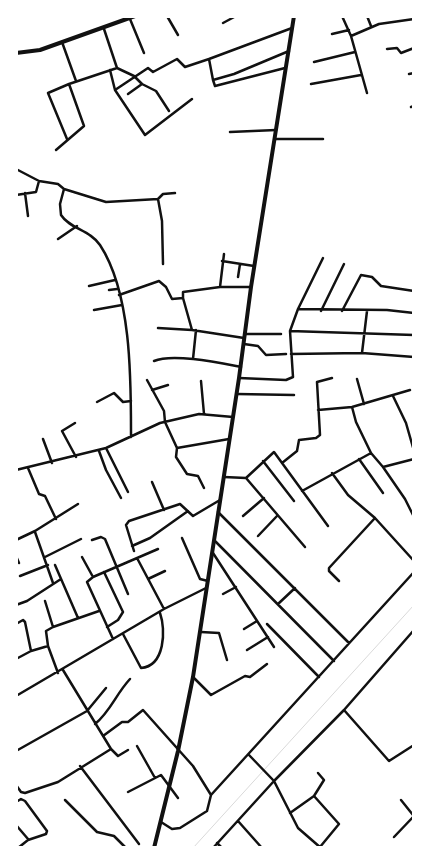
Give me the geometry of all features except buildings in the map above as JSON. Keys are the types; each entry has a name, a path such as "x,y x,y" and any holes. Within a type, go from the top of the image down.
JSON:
{"street":[{"path":"16,53 40,50 104,29 135,16"},
{"path":"167,16 178,35"},
{"path":"223,23 236,16"},
{"path":"154,848 170,787 194,677 241,367 251,287 278,130 294,16"},
{"path":"342,16 351,36 367,93"},
{"path":"367,16 371,26"},
{"path":"398,16 398,21"},
{"path":"130,19 144,53"},
{"path":"351,36 371,26 414,19"},
{"path":"115,90 148,68 154,72 177,59 185,67 292,28"},
{"path":"104,29 117,68"},
{"path":"332,34 349,30"},
{"path":"62,42 76,81"},
{"path":"387,49 397,48 401,53 414,48"},
{"path":"213,80 234,74 289,51"},
{"path":"314,62 355,52"},
{"path":"209,59 215,86 287,67"},
{"path":"68,140 48,93 76,81 110,70 117,68 134,76 142,84 156,91 169,111"},
{"path":"110,70 115,90 145,135 192,99"},
{"path":"409,74 414,73"},
{"path":"311,84 361,75"},
{"path":"56,150 84,126 69,84"},
{"path":"128,94 142,84"},
{"path":"230,132 278,130"},
{"path":"276,139 323,139"},
{"path":"16,170 39,181 58,184 64,189 106,202 153,197 158,199"},
{"path":"16,194 36,192 39,181"},
{"path":"64,189 60,204 61,215 96,240 106,256 115,280 122,306 128,345 131,437"},
{"path":"158,199 163,194 175,193"},
{"path":"25,194 28,216"},
{"path":"158,199 162,221 163,264"},
{"path":"58,240 77,226"},
{"path":"220,287 224,254"},
{"path":"239,378 291,379 293,377 290,331 298,309 323,258"},
{"path":"222,261 255,266"},
{"path":"238,277 240,264"},
{"path":"321,311 344,264"},
{"path":"342,311 361,275 372,277 381,286 414,291"},
{"path":"89,286 115,280"},
{"path":"119,295 159,281 166,287 173,300 183,298"},
{"path":"192,330 183,292 220,287 251,287"},
{"path":"109,290 117,289"},
{"path":"94,310 122,306"},
{"path":"298,309 414,312"},
{"path":"362,353 367,311"},
{"path":"158,328 245,336 281,334"},
{"path":"193,359 196,330"},
{"path":"290,331 414,335"},
{"path":"244,344 258,346 266,355 286,354"},
{"path":"291,354 362,353 414,357"},
{"path":"154,361 163,359 193,359 241,367"},
{"path":"282,462 297,451 300,440 316,438 320,435 317,382 332,378"},
{"path":"357,379 364,404"},
{"path":"147,380 164,411 165,422 177,448 176,456 188,474 197,475 204,488"},
{"path":"201,381 204,414"},
{"path":"152,390 168,385"},
{"path":"318,410 352,407 410,390"},
{"path":"97,402 114,394 123,402 131,401"},
{"path":"237,394 294,395"},
{"path":"393,396 406,423 414,452"},
{"path":"352,407 356,422 371,453 405,499 414,517"},
{"path":"16,470 52,463 100,450 165,422 204,414 233,418"},
{"path":"75,423 62,431 76,457"},
{"path":"43,439 52,463"},
{"path":"177,448 229,439"},
{"path":"106,448 128,492"},
{"path":"100,450 106,470 121,498"},
{"path":"246,478 272,452 282,462 328,526"},
{"path":"302,491 371,453"},
{"path":"359,459 383,493"},
{"path":"383,468 414,459"},
{"path":"263,461 294,501"},
{"path":"28,468 39,494 45,496 56,518"},
{"path":"332,473 348,494 376,518 414,561"},
{"path":"224,477 246,478 305,547"},
{"path":"152,482 164,510"},
{"path":"243,516 264,498"},
{"path":"134,551 127,523 180,504 194,516 220,500"},
{"path":"16,540 35,531 78,504"},
{"path":"132,546 150,538 188,511"},
{"path":"218,512 350,642"},
{"path":"258,536 278,516"},
{"path":"339,581 329,571 329,568 376,518"},
{"path":"35,531 48,565 52,582"},
{"path":"92,540 104,538 128,594"},
{"path":"182,538 200,578 209,582"},
{"path":"45,557 82,539"},
{"path":"215,541 334,660"},
{"path":"114,639 88,585 93,577 158,549"},
{"path":"213,553 274,647"},
{"path":"16,556 19,563"},
{"path":"82,557 93,577"},
{"path":"137,558 164,609"},
{"path":"20,576 48,565"},
{"path":"55,565 78,618"},
{"path":"148,579 165,571"},
{"path":"104,572 124,612 118,620 107,627"},
{"path":"160,822 172,829 180,828 207,811 211,795 414,572"},
{"path":"16,605 27,601 52,582 61,579"},
{"path":"16,696 164,609 208,587"},
{"path":"223,594 236,587"},
{"path":"278,604 295,588"},
{"path":"45,601 53,627"},
{"path":"58,673 48,646 46,633 53,627 99,611"},
{"path":"123,634 141,668 155,663 158,658 163,629 160,612"},
{"path":"16,624 23,620 26,622 31,651"},
{"path":"244,629 258,620"},
{"path":"267,624 319,677"},
{"path":"213,848 274,781 344,710 414,630"},
{"path":"201,632 218,633 227,660"},
{"path":"247,650 268,637"},
{"path":"16,659 31,651 48,646"},
{"path":"194,677 211,695 245,676 254,675 267,664"},
{"path":"63,670 111,749 118,756 128,750"},
{"path":"95,724 108,711 118,693 130,680"},
{"path":"16,751 87,712 106,688"},
{"path":"103,736 122,722 128,722 142,710 193,766 211,795"},
{"path":"344,710 390,761 414,745"},
{"path":"137,746 155,778"},
{"path":"16,785 22,793 28,793 58,782 80,766 111,749"},
{"path":"249,755 274,781 298,828 320,847 339,824 314,796"},
{"path":"80,766 139,844"},
{"path":"290,813 314,796 324,782 318,773"},
{"path":"128,792 162,775 178,798"},
{"path":"16,802 21,799 25,801 47,831 45,834 28,840 18,848"},
{"path":"65,800 97,832 114,836 126,848"},
{"path":"394,837 413,815 401,800"},
{"path":"238,821 262,848"},
{"path":"16,825 28,840"},
{"path":"217,843 222,848"}],"waterway":[{"path":"193,848 414,605"}]}
